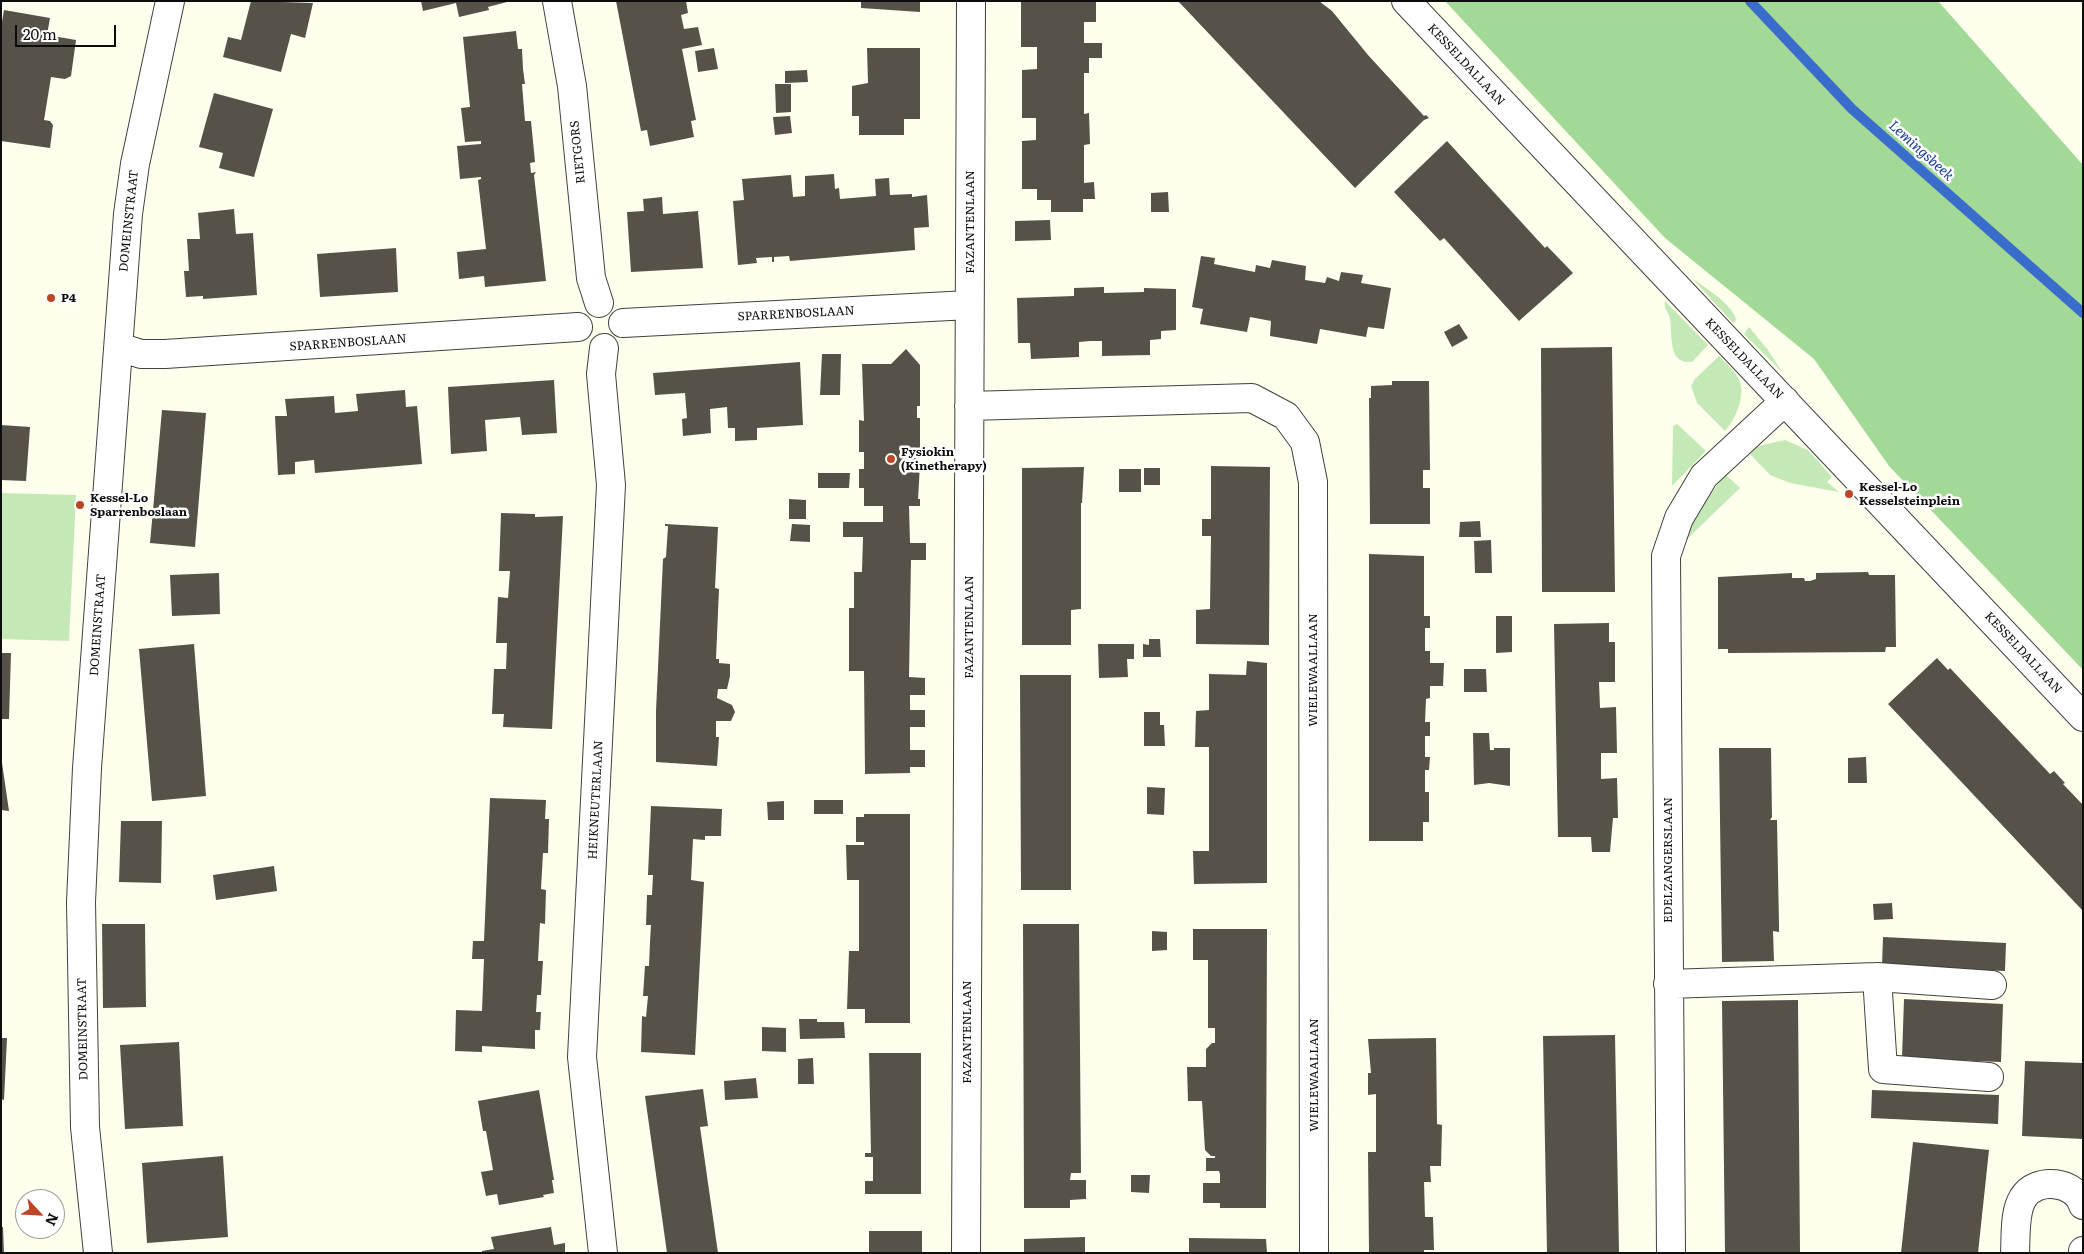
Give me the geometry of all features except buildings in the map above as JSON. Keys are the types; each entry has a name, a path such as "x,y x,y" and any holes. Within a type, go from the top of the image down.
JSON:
{"street":[{"name":"DOMEINSTRAAT","path":"98,1253 85,1127 81,902 87,768 130,350 124,255 135,164 170,1"},
{"name":"RIETGORS","path":"557,1 572,86 591,278 600,303"},
{"name":"FAZANTENLAAN","path":"966,1253 970,1"},
{"name":"KESSELDALLAAN","path":"1406,1 2083,717"},
{"path":"600,303 617,310 623,323 621,335 617,340 604,348 590,346 582,339 578,327 579,318 584,310 600,303"},
{"name":"SPARRENBOSLAAN","path":"623,323 970,305"},
{"name":"SPARRENBOSLAAN","path":"130,350 165,354 578,327"},
{"name":"HEIKNEUTERLAAN","path":"603,1253 582,1057 610,485 601,374 604,348"},
{"name":"WIELEWAALLAAN","path":"969,406 1252,398 1286,416 1305,442 1313,492 1314,1253"},
{"name":"EDELZANGERSLAAN","path":"1671,1253 1666,556 1679,518 1704,476 1784,401"},
{"path":"1877,977 1883,1069 1989,1077"},
{"path":"1668,984 1877,977 1992,985"},
{"path":"2015,1253 2018,1215 2023,1198 2034,1187 2051,1183 2068,1188 2080,1197 2083,1205"}],"green space":[{"path":"1445,1 1938,1 2083,165 2083,670 1889,466 1814,359 1665,238"},
{"path":"1692,278 1730,308 1736,320 1733,323"},
{"path":"1665,301 1708,345 1692,362 1678,359 1675,354 1670,319"},
{"path":"1749,327 1768,350 1782,372 1744,334"},
{"path":"1719,356 1735,373 1740,382 1741,390 1737,413 1725,431 1697,403 1691,386 1695,379"},
{"path":"1677,424 1706,451 1672,486 1673,426"},
{"path":"1785,440 1808,450 1832,477 1827,482 1839,492 1790,483 1770,475 1750,454 1758,446"},
{"path":"1726,475 1740,488 1684,542 1702,507"},
{"path":"1,493 76,495 69,641 1,639"}],"waterway":[{"name":"Lemingsbeek","path":"1750,1 1852,109 2083,313"}],"place":[{"name":"P4","path":"51,298"},
{"name":"Fysiokin (Kinetherapy)","path":"891,459"},
{"name":"Kessel-Lo Kesselsteinplein","path":"1849,494"},
{"name":"Kessel-Lo Sparrenboslaan","path":"80,505"}]}
